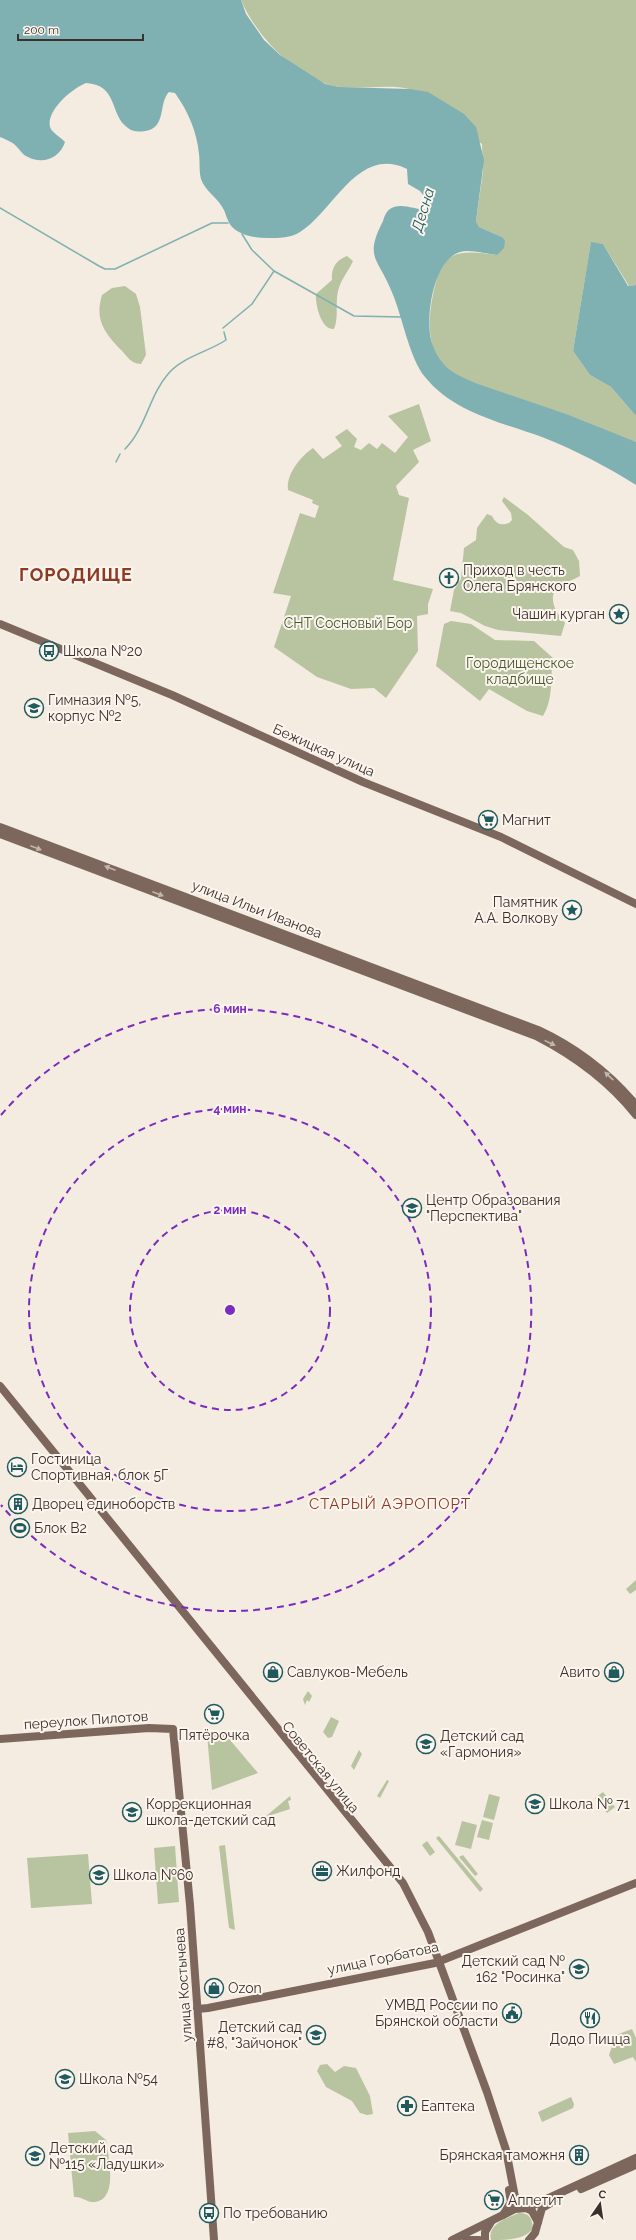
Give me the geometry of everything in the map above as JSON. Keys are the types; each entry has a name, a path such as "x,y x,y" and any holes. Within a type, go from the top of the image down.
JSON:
{"main road":[{"name":"Бежицкая улица","path":"0,624 172,695 356,779 498,836 636,904"},
{"name":"улица Ильи Иванова","path":"0,827 503,1019"},
{"name":"улица Ильи Иванова","path":"0,834 503,1019"},
{"path":"503,1019 552,1036 576,1050 606,1072 636,1105"},
{"path":"503,1019 572,1056 612,1088 636,1115"},
{"name":"Советская улица","path":"0,1386 393,1870 416,1905 498,2125 506,2150 515,2197 519,2203 527,2208"},
{"name":"Советская улица","path":"0,1393 389,1872 414,1913 437,1962 499,2145 511,2202 503,2215"},
{"name":"переулок Пилотов","path":"0,1739 149,1728 174,1729"},
{"name":"улица Костычева","path":"174,1729 185,1841 214,2240"},
{"name":"улица Горбатова","path":"197,2009 437,1962 636,1883"},
{"path":"459,2239 515,2209 527,2208 636,2158"},
{"path":"531,2239 542,2208 548,2203 636,2165"},
{"path":"527,2208 532,2211 538,2222"},
{"path":"485,2240 486,2228 491,2222"},
{"path":"459,2239 479,2240"}],"green space":[{"path":"241,0 636,0 636,285 629,286 603,244 591,243 573,351 590,375 611,387 636,416 636,442 571,416 485,388 468,381 442,363 432,344 430,333 430,311 432,299 441,268 446,260 461,253 497,255 502,237 479,227 476,221 483,171 482,144 409,89 394,87 340,87 325,83 309,76 295,67 268,42 248,14"},
{"path":"347,256 353,261 338,291 334,329 329,328 322,321 320,316 316,294 332,280 333,268 337,262"},
{"path":"125,286 136,294 140,307 146,355 141,364 131,361 113,342 105,330 100,317 99,311 102,295 112,288"},
{"name":"СНТ Сосновый Бор","path":"419,404 431,441 413,450 419,462 396,486 399,495 409,498 393,580 433,589 428,604 428,614 417,616 418,651 386,698 374,688 351,689 317,677 274,647 291,596 273,593 300,513 315,518 319,506 312,503 313,500 288,490 289,478 295,466 313,448 323,459 342,446 335,437 347,429 357,439 354,447 361,450 369,443 377,449 382,443 395,453 408,437 388,416"},
{"path":"504,497 528,515 564,547 573,550 579,561 580,576 562,584 554,593 553,603 565,623 561,636 498,630 485,626 461,613 450,611 454,590 461,579 464,548 476,540 477,528 487,514 492,516 497,523 501,524 509,523 512,520 511,513 502,501"},
{"name":"Городищенское кладбище","path":"451,621 471,624 495,640 534,641 553,658 549,702 543,716 527,711 489,689 480,701 436,666 444,624"},
{"path":"636,1580 636,1590 630,1594 626,1589"},
{"path":"308,1691 312,1696 309,1702 307,1700 305,1705 303,1699"},
{"path":"331,1717 339,1721 332,1737 328,1738 323,1732"},
{"path":"225,1734 258,1773 212,1790 207,1735"},
{"path":"359,1750 362,1754 354,1770 351,1766"},
{"path":"387,1780 389,1781 380,1798 377,1796"},
{"path":"603,1792 615,1807 607,1813 595,1798"},
{"path":"489,1794 500,1797 494,1820 483,1817"},
{"path":"290,1796 291,1800 288,1801 290,1809 265,1817"},
{"path":"482,1820 493,1823 489,1840 477,1837"},
{"path":"462,1821 477,1825 471,1849 455,1845"},
{"path":"439,1836 483,1889 480,1892 436,1838"},
{"path":"427,1841 435,1852 430,1856 422,1845"},
{"path":"225,1845 235,1930 229,1928 219,1846"},
{"path":"175,1846 179,1902 158,1904 154,1848"},
{"path":"88,1854 92,1904 31,1908 27,1858"},
{"path":"463,1855 478,1874 475,1876 459,1857"},
{"path":"632,2029 636,2038 636,2062 633,2057 614,2064 609,2055 616,2035"},
{"path":"327,2064 335,2072 344,2066 356,2068 370,2096 373,2114 367,2115 360,2113 352,2101 326,2087 317,2071 320,2065"},
{"path":"571,2097 574,2104 573,2108 542,2122 538,2112"},
{"path":"95,2131 106,2140 110,2166 110,2185 107,2193 102,2199 92,2202 74,2197 68,2133"},
{"path":"519,2213 528,2215 531,2219 533,2228 530,2232 520,2237 491,2240 492,2230 499,2222"}],"water":[{"name":"Десна","path":"0,0 241,0 246,14 264,40 280,55 325,84 339,87 410,89 428,92 464,114 476,127 484,160 476,221 479,227 502,237 505,241 504,248 497,255 464,251 451,257 444,265 438,275 431,300 429,324 431,341 436,352 445,366 475,383 569,415 636,442 636,485 602,465 566,447 464,408 437,389 419,369 414,359 395,300 375,257 374,251 374,243 377,233 390,209 403,206 426,210 429,209 430,204 420,191 408,184 407,169 390,164 374,166 361,173 348,184 312,222 300,232 289,237 261,238 249,236 242,234 233,228 229,223 224,210 203,183 200,176 198,146 194,130 188,114 175,93 169,92 166,97 156,125 152,129 141,132 130,129 122,122 109,95 104,89 96,85 86,83 74,90 62,100 52,114 50,127 65,142 63,148 55,156 45,160 28,157 24,155 14,144 0,137"},
{"path":"591,242 603,244 628,286 636,285 636,416 611,387 590,375 573,351"}],"waterway":[{"path":"0,208 105,269 115,269 212,223 228,223"},
{"path":"242,234 252,250 274,271"},
{"path":"223,328 252,304 274,271 354,316 402,317"},
{"path":"125,449 138,432 156,392 168,374 180,363 226,340 224,332"},
{"path":"116,462 120,454"}],"place":[{"name":"Приход в честь Олега Брянского","path":"449,578"},
{"name":"Чашин курган","path":"619,614"},
{"name":"Школа №20","path":"49,651"},
{"name":"Гимназия №5, корпус №2","path":"34,708"},
{"name":"Магнит","path":"488,820"},
{"name":"Памятник А.А. Волкову","path":"572,910"},
{"name":"Центр Образования \"Перспектива\"","path":"412,1208"},
{"name":"Гостиница Спортивная, блок 5Г","path":"17,1467"},
{"name":"Дворец единоборств","path":"18,1504"},
{"name":"Блок В2","path":"20,1528"},
{"name":"Савлуков-Мебель","path":"273,1672"},
{"name":"Авито","path":"614,1672"},
{"name":"Пятёрочка","path":"214,1714"},
{"name":"Детский сад «Гармония»","path":"426,1744"},
{"name":"Школа № 71","path":"535,1804"},
{"name":"Коррекционная школа-детский сад","path":"132,1812"},
{"name":"Жилфонд","path":"322,1871"},
{"name":"Школа №60","path":"99,1875"},
{"name":"Детский сад № 162 \"Росинка\"","path":"579,1969"},
{"name":"Ozon","path":"214,1988"},
{"name":"УМВД России по Брянской области","path":"512,2013"},
{"name":"Додо Пицца","path":"590,2018"},
{"name":"Детский сад #8, \"Зайчонок\"","path":"316,2035"},
{"name":"Школа №54","path":"65,2079"},
{"name":"Еаптека","path":"407,2106"},
{"name":"Брянская таможня","path":"579,2155"},
{"name":"Детский сад №115 «Ладушки»","path":"35,2156"},
{"name":"Аппетит","path":"494,2200"},
{"name":"По требованию","path":"209,2213"}],"district":[{"name":"ГОРОДИЩЕ","path":"76,574"},
{"name":"СТАРЫЙ АЭРОПОРТ","path":"390,1504"}]}
